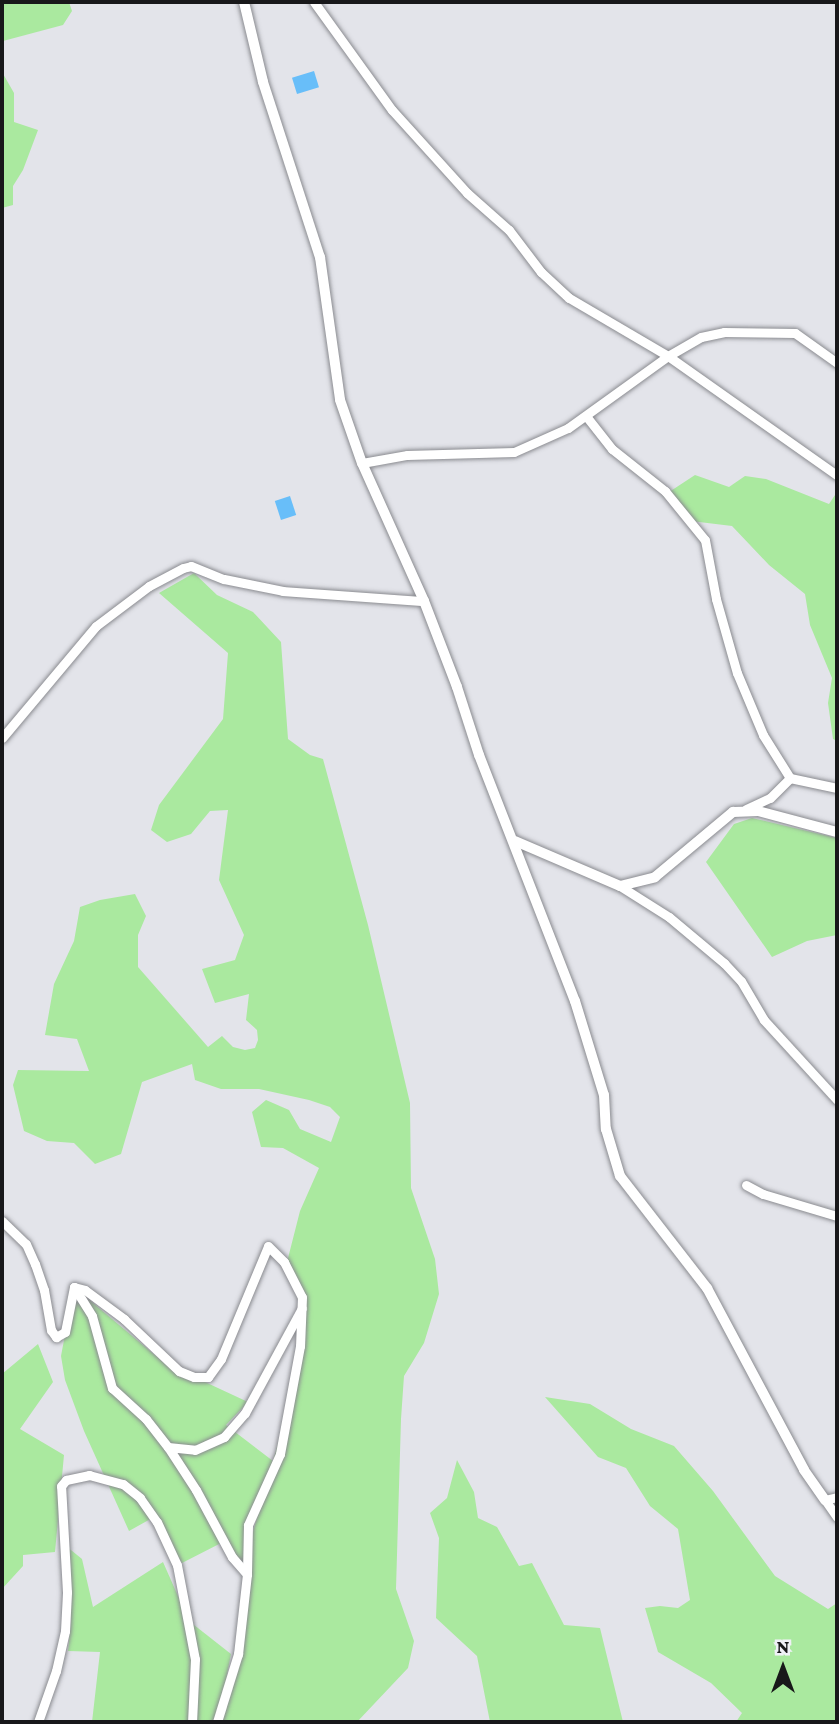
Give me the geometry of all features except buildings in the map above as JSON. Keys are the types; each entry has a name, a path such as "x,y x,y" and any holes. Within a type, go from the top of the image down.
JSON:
{"street":[{"path":"244,2 263,82 320,257 340,400 362,463 424,601 457,687 479,755 515,841 591,1047 604,1095 606,1129 620,1176 708,1288 804,1470 837,1517"},
{"path":"314,2 392,110 467,193 509,230 541,271 569,298 668,356 837,475"},
{"path":"362,463 407,455 514,452 551,438 668,356 701,337 724,332 795,333 837,363"},
{"path":"586,416 612,449 665,491 705,540 716,599 737,673 763,735 790,778 837,788"},
{"path":"2,738 96,626 149,586 183,568 191,566 224,579 283,591 424,601"},
{"path":"621,887 655,877 719,820 770,798 790,778"},
{"path":"746,809 837,832"},
{"path":"515,841 621,887 669,917 724,963 741,981 764,1020 837,1100"},
{"path":"746,1185 763,1194 837,1216"},
{"path":"2,1221 26,1244 44,1290 51,1330 56,1337 65,1332 74,1287"},
{"path":"74,1287 85,1290 104,1304 179,1371 194,1377 208,1377 221,1359 268,1246 284,1262 304,1303 300,1346 280,1454 248,1525 247,1574 238,1654 217,1722"},
{"path":"74,1287 92,1316 112,1388 146,1419 168,1447 196,1490 232,1557 247,1574"},
{"path":"168,1447 195,1450 224,1437 245,1413 304,1303"},
{"path":"38,1722 56,1671 65,1631 61,1486 66,1480 89,1475 123,1484 140,1498 157,1522 177,1565 195,1659 192,1722"},
{"path":"825,1500 837,1497"}],"green space":[{"path":"2,2 69,2 72,11 63,25 3,41 2,58"},
{"path":"2,72 14,93 14,122 38,130 23,170 13,186 13,205 2,208"},
{"path":"695,475 729,487 745,476 766,479 829,504 837,492 837,741 833,739 828,703 832,678 810,625 805,594 769,565 732,526 691,521 663,496"},
{"path":"194,573 217,595 253,612 281,642 288,739 310,755 323,759 368,925 410,1103 411,1188 435,1259 439,1294 424,1343 404,1376 401,1419 396,1589 414,1641 408,1668 357,1722 220,1722 236,1675 248,1550 270,1471 251,1517 242,1568 225,1541 182,1563 154,1517 129,1531 84,1431 65,1380 61,1356 74,1287 181,1377 205,1382 248,1402 226,1425 273,1461 285,1418 303,1313 286,1266 300,1211 319,1168 283,1148 261,1147 252,1112 266,1100 289,1110 300,1129 331,1142 340,1117 330,1107 309,1100 259,1089 221,1089 195,1080 192,1064 142,1082 121,1154 95,1164 74,1143 47,1141 24,1131 13,1085 18,1070 89,1071 77,1039 45,1035 54,984 74,941 80,907 100,900 135,894 146,916 138,935 138,967 208,1047 222,1036 233,1047 245,1050 255,1048 258,1040 257,1030 246,1020 249,994 215,1003 202,969 235,960 244,935 219,880 228,810 210,811 191,834 167,842 151,830 159,805 223,719 228,653 159,593"},
{"path":"752,818 837,838 837,935 807,941 772,957 706,862 734,824"},
{"path":"38,1344 53,1382 20,1429 64,1455 55,1552 23,1555 23,1566 2,1589 2,1374"},
{"path":"545,1397 590,1404 631,1429 674,1446 713,1491 775,1576 828,1609 837,1603 837,1722 736,1722 742,1713 711,1683 658,1652 645,1608 678,1608 690,1600 678,1529 650,1506 626,1468 598,1457"},
{"path":"457,1460 474,1492 478,1518 497,1527 519,1566 532,1563 564,1625 600,1628 623,1722 490,1722 477,1656 436,1618 439,1538 430,1513 447,1498"},
{"path":"66,1546 82,1559 93,1607 163,1562 189,1621 231,1654 218,1722 92,1722 100,1652 68,1651 71,1621"}],"water":[{"path":"314,71 319,87 297,94 292,78"},
{"path":"290,496 296,515 281,520 275,501"}]}
